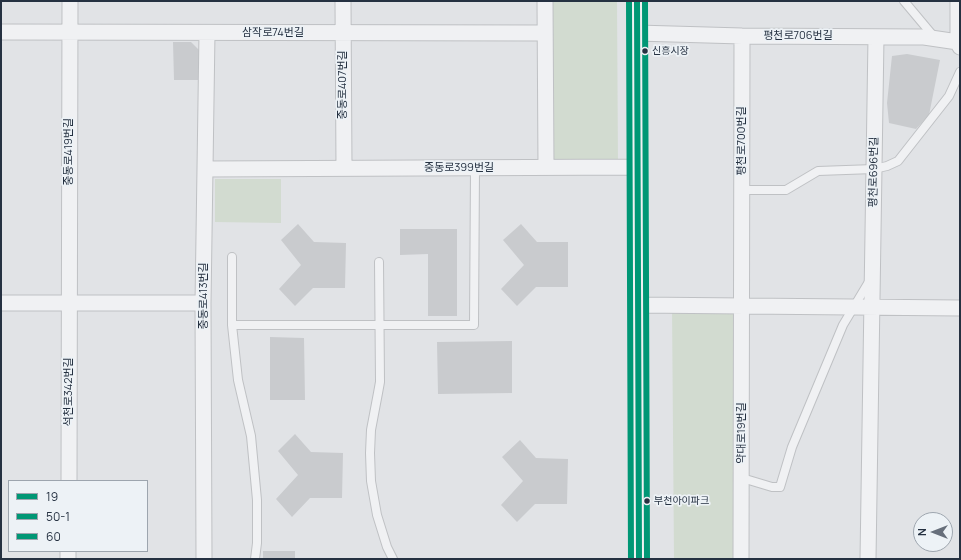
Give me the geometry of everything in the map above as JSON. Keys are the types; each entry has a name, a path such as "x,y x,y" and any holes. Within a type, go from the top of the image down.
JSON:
{"street":[{"name":"중동로419번길","path":"69,303 70,1"},
{"name":"중동로407번길","path":"343,1 344,168"},
{"path":"545,1 546,167"},
{"path":"637,1 639,559"},
{"path":"958,1 959,44"},
{"name":"삼작로74번길","path":"1,32 545,33"},
{"name":"중동로413번길","path":"204,559 204,303 207,33"},
{"name":"평천로706번길","path":"637,33 742,36 924,37 959,44"},
{"name":"평천로700번길","path":"742,36 742,190"},
{"name":"평천로696번길","path":"871,308 876,37"},
{"name":"중동로399번길","path":"205,169 637,167"},
{"path":"742,190 742,306"},
{"path":"1,303 204,303"},
{"name":"석천로342번길","path":"69,303 69,480"},
{"path":"638,305 960,308"},
{"name":"약대로19번길","path":"741,559 742,306"},
{"path":"868,559 871,308"}],"lane":[{"path":"904,1 935,39"},
{"name":"평천로700번길","path":"742,190 786,190 818,171 874,169 887,166 898,161 949,96 960,72"},
{"path":"232,325 474,325 475,168"},
{"path":"232,256 232,325 238,380 251,436 257,500 257,544 255,559"},
{"path":"379,262 380,382 371,430 370,481 377,515 387,547 393,559"},
{"path":"742,478 772,487 780,487 792,447 843,325 872,277"}],"shaded area":[{"path":"545,1 617,1 618,167 546,167"},
{"path":"215,179 281,179 281,223 215,222"},
{"path":"672,306 742,306 741,559 674,559"}],"building":[{"path":"173,42 191,42 199,50 199,80 174,80"},
{"path":"907,54 940,60 929,115 916,129 889,123 887,103 892,56"},
{"path":"298,224 314,242 346,243 345,288 313,288 295,306 279,289 301,265 281,240"},
{"path":"521,224 537,242 568,242 568,287 536,287 517,306 501,289 524,265 503,240"},
{"path":"400,229 457,229 457,316 428,316 428,254 400,255"},
{"path":"270,337 304,338 305,400 270,400"},
{"path":"512,341 512,393 438,394 437,342"},
{"path":"295,434 311,452 343,453 342,498 310,498 292,517 276,499 298,475 278,451"},
{"path":"520,440 536,458 568,459 567,504 535,504 517,522 501,505 523,481 502,457"},
{"path":"263,551 295,551 295,559 263,559"}],"transit line":[{"name":"50-1","path":"629,1 631,559"},
{"name":"19","path":"637,1 639,559"},
{"name":"60","path":"645,1 647,559"}],"place":[{"name":"신흥시장","path":"645,51"},
{"name":"부천아이파크","path":"647,501"}]}
